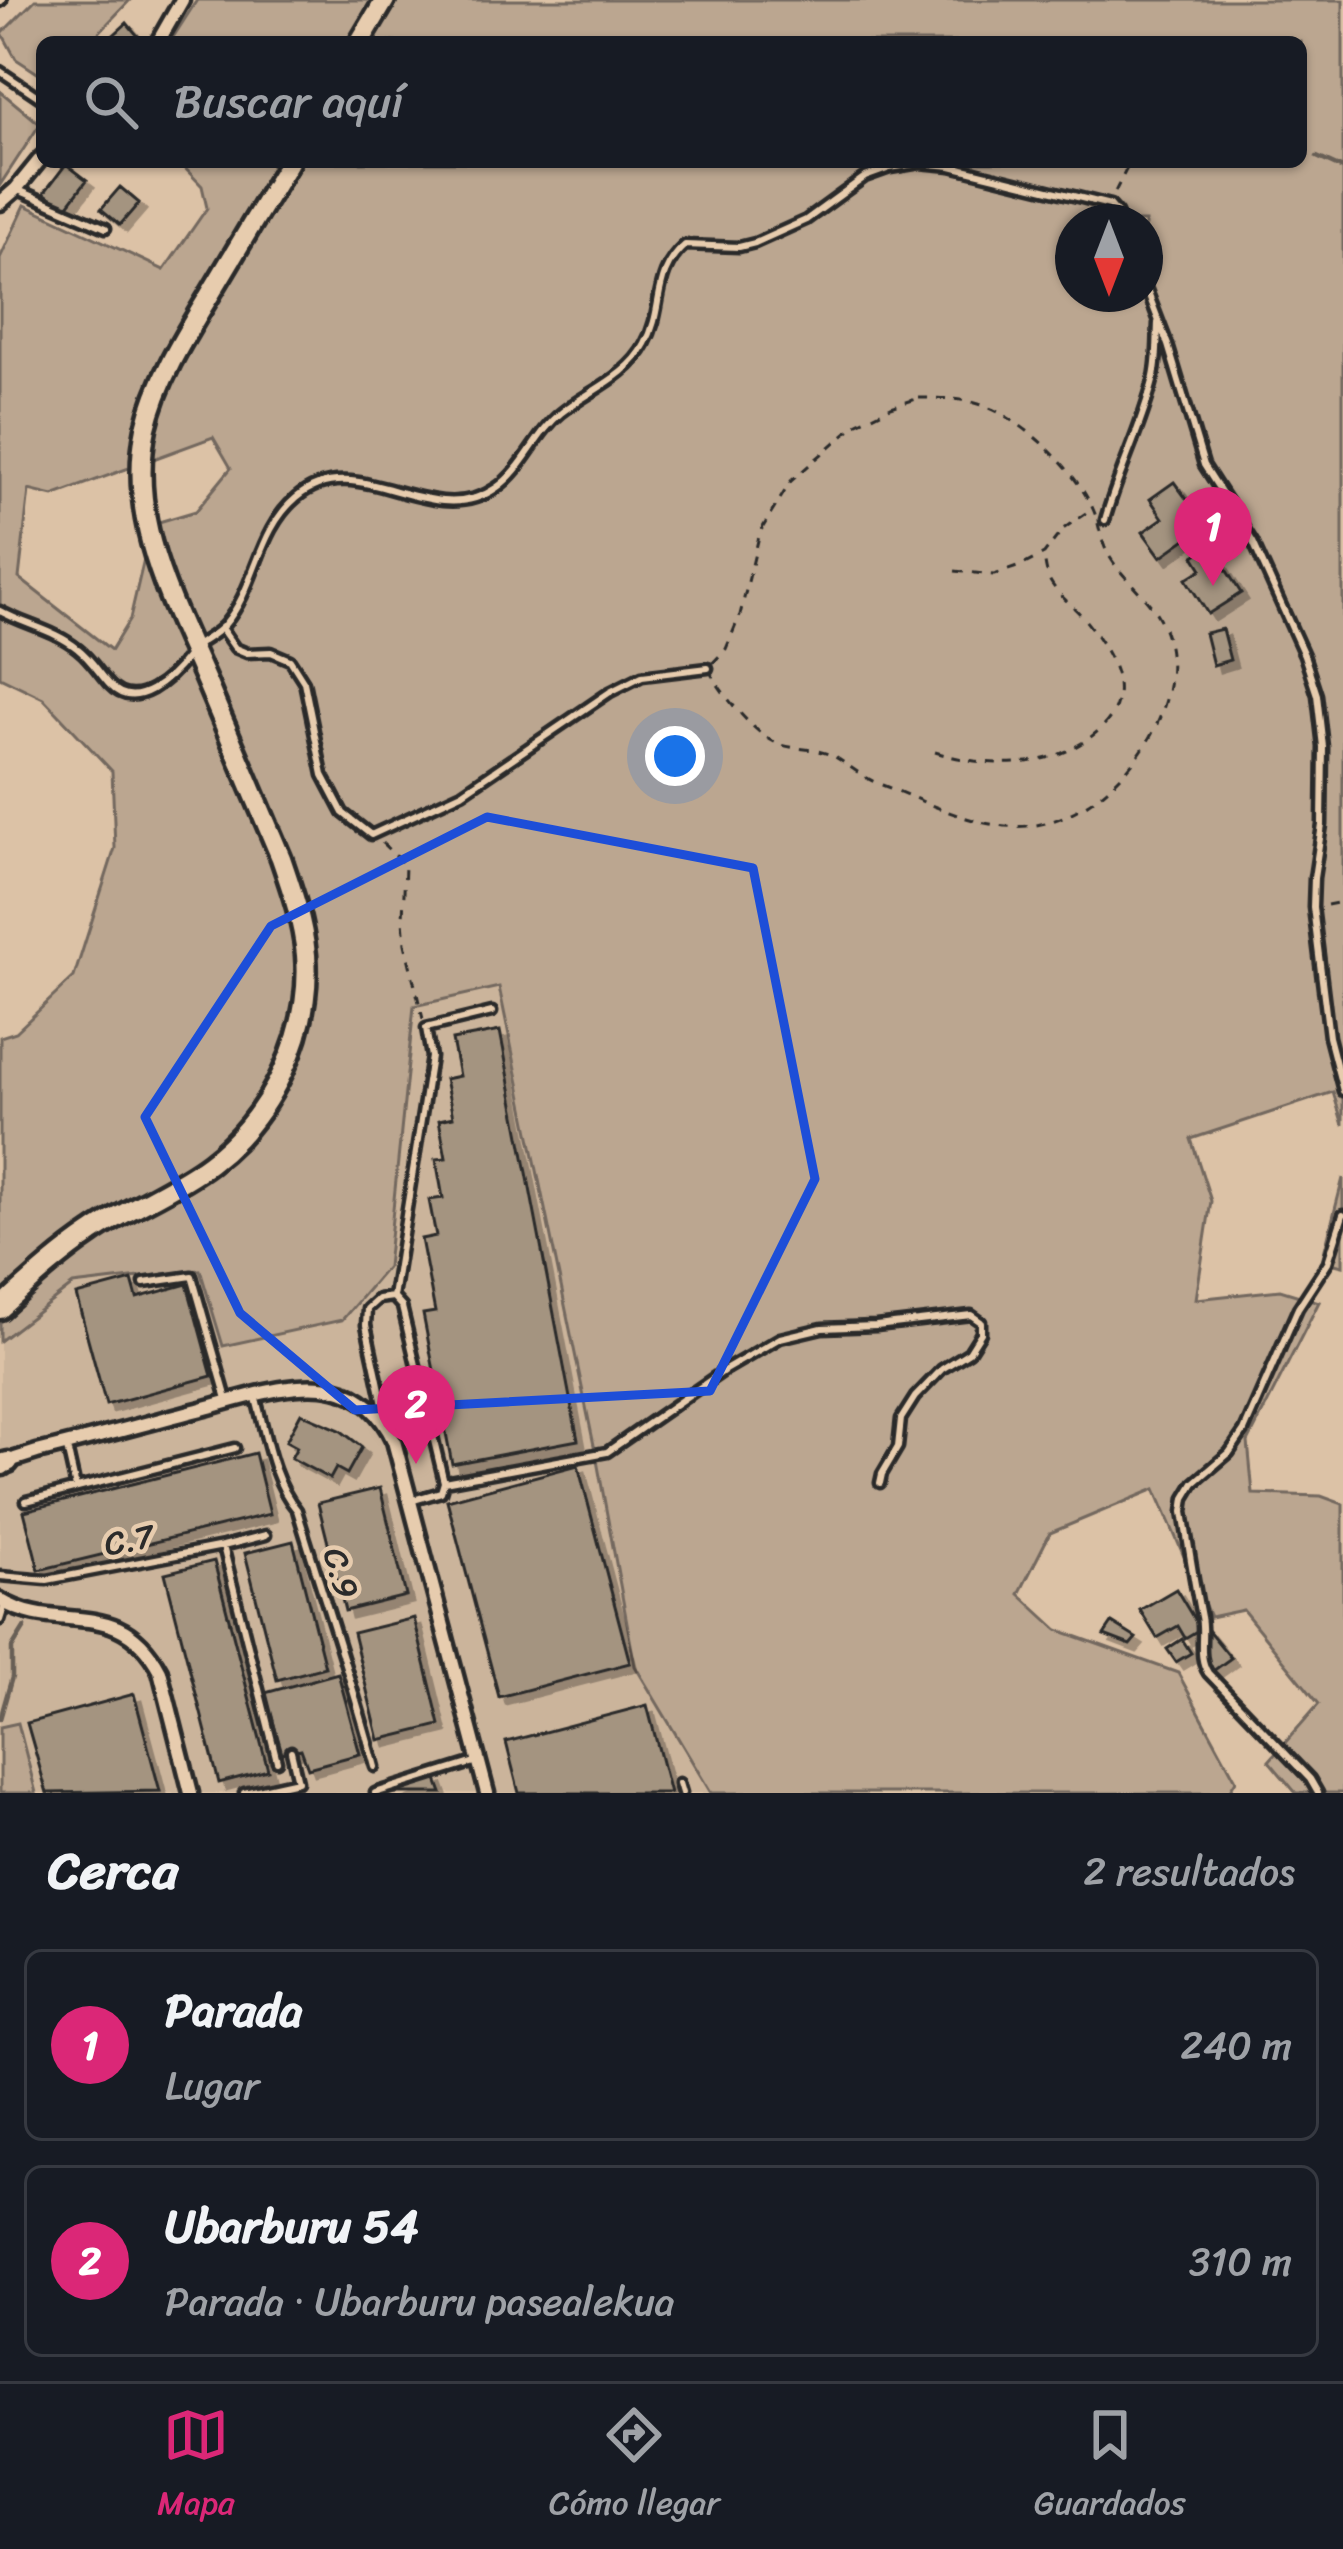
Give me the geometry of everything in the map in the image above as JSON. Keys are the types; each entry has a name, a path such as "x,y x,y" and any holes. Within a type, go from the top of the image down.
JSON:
{"main road":[{"path":"364,36 385,0"},
{"path":"0,1309 95,1230 210,1163 248,1128 280,1078 301,1022 306,958 298,905 159,570 144,518 141,459 160,384 285,168"}],"street":[{"path":"161,36 182,0"},
{"path":"0,203 36,165"},
{"path":"3,1466 67,1444 255,1395 328,1387 365,1403 394,1441 487,1793"},
{"path":"3,1602 32,1614 102,1622 134,1637 151,1653 160,1671 190,1789"}],"lane":[{"path":"0,71 36,94"},
{"path":"0,611 52,632 79,649 124,696 140,695 159,685 192,649 220,628 247,588 277,518 298,496 323,482 349,479 441,502 469,501 493,490 514,473 559,414 628,366 643,349 653,326 662,278 671,257 685,245 755,243 806,220 866,177 890,168"},
{"path":"959,168 1102,204"},
{"path":"16,190 106,228"},
{"path":"1155,312 1204,465 1253,542 1317,695 1323,747 1322,825 1313,907 1325,1016 1343,1091"},
{"path":"1105,520 1155,376 1158,319"},
{"path":"220,628 235,648 271,652 290,660 304,682 323,775 343,813 371,835 462,793 610,692 642,676 708,668"},
{"path":"393,1297 431,1057 426,1028 492,1012"},
{"path":"1318,1793 1202,1664 1203,1622 1183,1512 1194,1483 1229,1453 1244,1431 1298,1308 1328,1262 1343,1215"},
{"path":"144,1283 192,1276 228,1402"},
{"path":"387,1426 366,1325 367,1310 378,1299 393,1297"},
{"path":"393,1297 402,1307 445,1482 441,1492 410,1501"},
{"path":"445,1482 607,1452 780,1338 822,1328 971,1315 981,1322 981,1333 969,1352 942,1369 915,1397 901,1419 898,1447 880,1483"},
{"name":"C.9","path":"255,1395 278,1478 297,1510 351,1676 375,1767"},
{"path":"67,1444 76,1489"},
{"path":"26,1502 235,1448"},
{"name":"C.7","path":"0,1576 46,1580 266,1535"},
{"path":"223,1546 277,1761"},
{"path":"0,1620 3,1602"},
{"path":"244,1793 298,1781 291,1751"},
{"path":"375,1793 478,1761"},
{"path":"679,1783 682,1793"}],"path":[{"path":"1111,204 1127,168"},
{"path":"919,398 953,398 984,405 1036,436 1057,457 1092,508 1109,556 1162,623 1170,675 1152,734 1115,784 1057,820 1029,826 993,825 865,779 833,756 776,743 719,690 708,668 726,649 740,615 760,532 791,481 856,424 919,398"},
{"path":"956,572 994,575 1044,554 1064,529 1092,508"},
{"path":"935,752 966,761 1058,756 1089,740 1110,720 1119,700 1120,681 1093,631 1047,575 1044,554"},
{"path":"371,835 405,865 405,944 426,1028"},
{"path":"1313,907 1343,902"}],"highlighted area":[{"path":"487,817 753,868 815,1179 710,1391 355,1410 240,1313 145,1117 271,926"}],"shaded area":[{"path":"35,0 130,0 96,36 36,36 36,72 16,59 2,33"},
{"path":"197,0 1343,0 1343,1125 1333,1092 1191,1139 1211,1201 1196,1299 1280,1290 1319,1302 1248,1442 1253,1494 1321,1496 1343,1504 1343,1793 1296,1793 1269,1761 1319,1704 1243,1610 1210,1617 1155,1489 1050,1533 1019,1594 1058,1630 1178,1673 1236,1780 1228,1793 711,1793 635,1666 499,987 414,1006 387,1267 342,1320 223,1346 200,1270 73,1285 0,1341 0,1037 16,1032 74,977 115,848 112,771 43,698 0,677 0,258 25,205 164,270 207,208 202,186 185,168 1307,168 1307,36 174,36","holes":["213,437 231,468 196,511 152,524 130,619 111,650 19,578 29,490 53,496"]},
{"path":"0,91 36,121 36,130 0,185"},
{"path":"500,987 635,1666 711,1793 36,1793 19,1723 0,1727 0,1341 73,1285 200,1270 387,1267 414,1005"},
{"path":"1343,1178 1343,1266 1322,1261"},
{"path":"18,1723 36,1793 0,1793 0,1727"}],"building":[{"path":"127,23 138,36 113,36"},
{"path":"63,168 71,168 87,180 65,209 44,193"},
{"path":"120,187 139,203 120,225 101,209"},
{"path":"1174,482 1206,525 1161,557 1143,532 1163,518 1150,499"},
{"path":"1211,546 1241,593 1208,614 1186,579 1202,569 1194,556"},
{"path":"1222,629 1230,660 1213,665 1205,633"},
{"path":"500,1031 578,1440 452,1464 423,1314 435,1312 421,1239 436,1236 429,1200 443,1198 436,1159 446,1158 439,1120 453,1117 445,1079 459,1076 452,1040"},
{"path":"132,1280 137,1298 187,1284 212,1376 106,1405 76,1295"},
{"path":"301,1413 340,1430 362,1447 347,1474 336,1468 330,1479 291,1458 297,1447 286,1441"},
{"path":"255,1453 270,1514 39,1570 24,1511"},
{"path":"578,1465 630,1663 499,1697 447,1500"},
{"path":"380,1488 406,1596 345,1611 318,1503"},
{"path":"293,1541 325,1667 277,1680 245,1553"},
{"path":"214,1561 268,1770 219,1783 165,1573"},
{"path":"1176,1589 1200,1629 1185,1638 1178,1626 1157,1638 1140,1610"},
{"path":"414,1618 440,1725 379,1740 353,1633"},
{"path":"1112,1623 1136,1638 1130,1645 1104,1635"},
{"path":"1208,1630 1231,1658 1213,1671 1204,1652"},
{"path":"1182,1639 1191,1653 1176,1662 1167,1649"},
{"path":"338,1673 360,1754 308,1768 301,1749 282,1753 265,1693"},
{"path":"134,1694 160,1791 47,1793 27,1723"},
{"path":"647,1705 670,1793 519,1793 506,1742"},
{"path":"436,1777 442,1793 394,1793"}],"waterway":[{"path":"1317,157 1343,169"},
{"path":"0,1719 12,1677 12,1648 25,1627"}],"place":[{"name":"Parada","path":"1213,586"},
{"name":"Ubarburu 54","path":"416,1464"}]}
